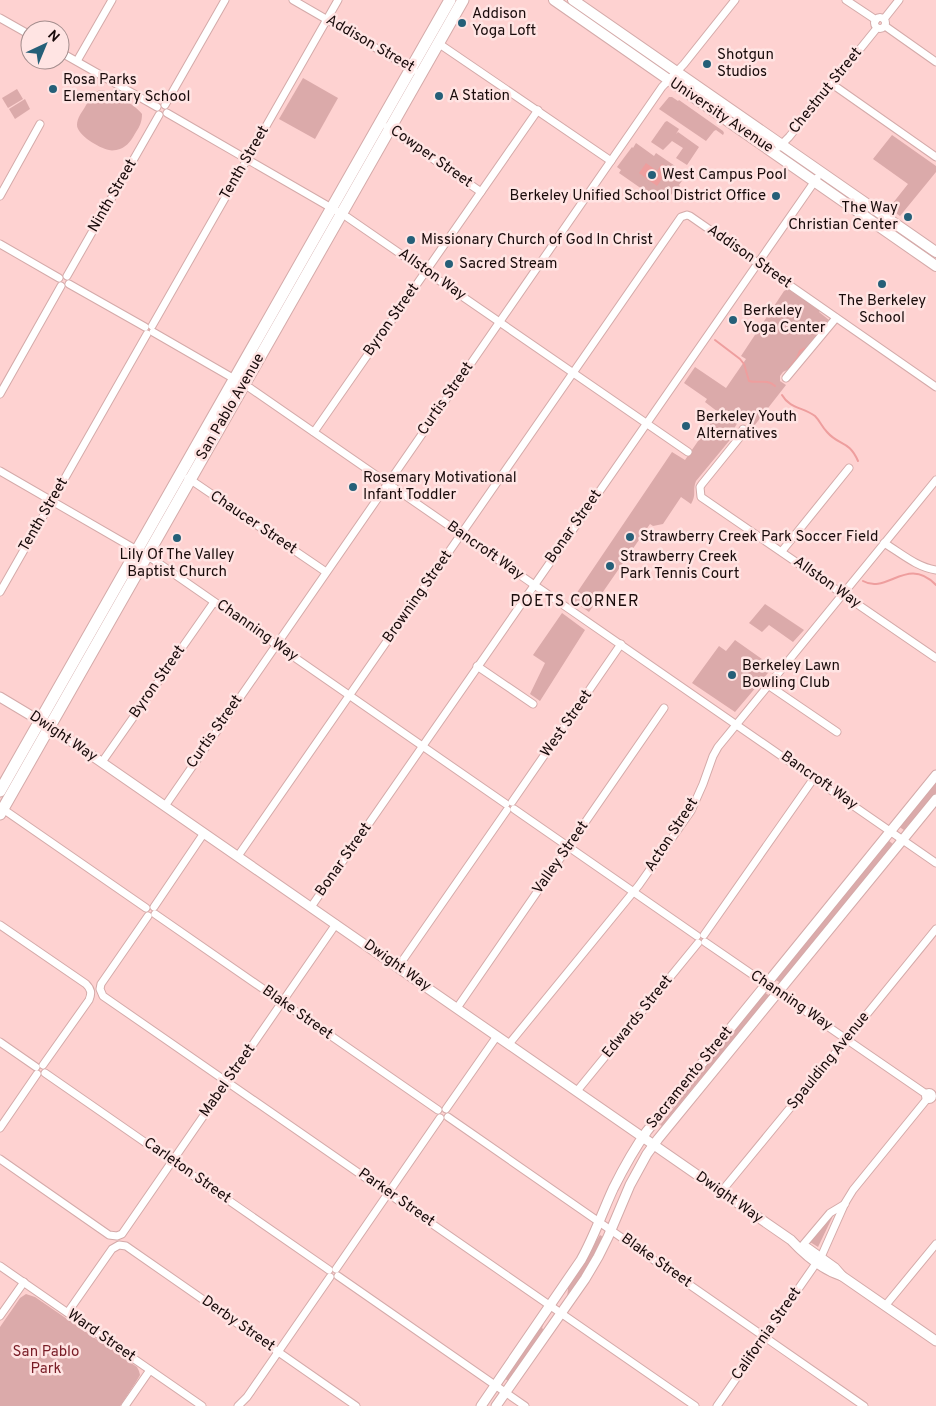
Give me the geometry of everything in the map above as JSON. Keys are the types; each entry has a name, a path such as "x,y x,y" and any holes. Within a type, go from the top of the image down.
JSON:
{"main road":[{"name":"San Pablo Avenue","path":"0,791 44,723 385,126 416,71 450,0"},
{"name":"San Pablo Avenue","path":"416,71 438,42 463,0"},
{"name":"University Avenue","path":"554,0 936,266"},
{"name":"University Avenue","path":"573,0 936,252"},
{"name":"San Pablo Avenue","path":"1,810 44,723"}],"street":[{"path":"77,61 112,0"},
{"path":"165,105 225,0"},
{"name":"Addison Street","path":"293,0 416,71"},
{"name":"Tenth Street","path":"0,592 338,0"},
{"name":"Curtis Street","path":"165,806 662,87 677,72 735,0"},
{"path":"846,0 936,62"},
{"name":"Chestnut Street","path":"773,152 782,145 899,0"},
{"path":"0,18 20,29"},
{"path":"438,42 611,161"},
{"path":"70,57 157,107"},
{"path":"832,84 936,157"},
{"path":"157,107 165,105"},
{"path":"157,107 156,112 163,114 168,109 165,105"},
{"name":"Byron Street","path":"314,432 538,110"},
{"name":"Allston Way","path":"163,114 247,159 336,211 688,452"},
{"name":"Ninth Street","path":"67,276 163,114"},
{"path":"0,196 40,124"},
{"name":"Cowper Street","path":"385,126 481,192"},
{"name":"Bonar Street","path":"311,907 821,172"},
{"name":"Addison Street","path":"684,216 690,216 936,388"},
{"name":"Browning Street","path":"238,856 680,218 684,216"},
{"path":"0,244 59,278"},
{"path":"59,278 62,275 70,279 69,284 65,287 61,286"},
{"path":"59,278 58,283 61,286"},
{"name":"Bancroft Way","path":"69,284 239,381 936,863"},
{"path":"0,394 61,286"},
{"path":"786,378 836,318"},
{"name":"Allston Way","path":"743,429 740,437 700,487 704,500 782,551 936,658"},
{"path":"782,551 849,468"},
{"name":"Channing Way","path":"0,471 142,552 930,1097"},
{"name":"Chaucer Street","path":"185,476 326,572"},
{"name":"Acton Street","path":"509,1044 633,892 691,811 697,800 715,750 936,480"},
{"path":"884,543 916,564 927,569 936,570"},
{"name":"Byron Street","path":"102,762 214,602"},
{"name":"West Street","path":"398,968 621,644"},
{"path":"477,666 533,704"},
{"path":"768,685 838,732"},
{"name":"Dwight Way","path":"0,697 44,723 102,762 791,1240 801,1250 819,1260"},
{"name":"Valley Street","path":"457,1008 664,708"},
{"name":"Sacramento Street","path":"481,1406 581,1260 627,1162 642,1137 936,775"},
{"name":"Edwards Street","path":"577,1091 701,939 814,778"},
{"name":"Sacramento Street","path":"496,1406 585,1279 611,1230 630,1185 654,1145 936,799"},
{"name":"Blake Street","path":"1,810 151,911 442,1115 864,1406"},
{"path":"151,911 204,833"},
{"name":"Parker Street","path":"151,911 103,980 100,989 105,998 695,1406"},
{"name":"Mabel Street","path":"0,1159 109,1235 117,1236 122,1234 336,924"},
{"path":"0,925 86,984 91,994 89,1000 0,1128"},
{"name":"Spaulding Avenue","path":"721,1192 936,929"},
{"path":"238,1406 247,1397 442,1115 441,1108 446,1109 497,1036"},
{"name":"Carleton Street","path":"0,1042 525,1406"},
{"name":"California Street","path":"717,1406 819,1260 845,1203 853,1190 930,1097 936,1087"},
{"name":"California Street","path":"803,1245 830,1213 845,1203"},
{"name":"Dwight Way","path":"791,1240 803,1245 832,1273 842,1276 936,1341"},
{"path":"885,1306 936,1244"},
{"name":"Derby Street","path":"68,1312 112,1250 118,1245 128,1247 356,1406"},
{"name":"Ward Street","path":"0,1266 202,1406"},
{"path":"0,1316 24,1282"},
{"path":"126,1406 150,1370"}],"green space":[{"path":"303,78 338,98 315,139 279,119"},
{"path":"17,89 23,99 8,108 2,98"},
{"path":"100,90 110,92 134,106 142,114 139,128 123,148 110,150 100,147 84,137 78,129 77,122 80,115 91,97"},
{"path":"669,97 679,100 723,131 723,135 716,130 706,141 659,109"},
{"path":"25,99 30,109 15,119 9,109"},
{"path":"667,121 679,129 676,134 678,132 699,147 687,165 676,158 683,148 672,141 663,150 651,142"},
{"path":"892,135 936,166 936,172 900,216 889,208 908,184 873,159"},
{"name":"West Campus Pool","path":"636,143 654,156 656,153 675,166 673,170 684,178 677,191 675,190 670,196 668,195 662,203 619,173 621,170 617,167"},
{"path":"788,289 820,310 819,312 829,320 789,369 780,376 780,381 786,385 754,426 744,420 739,420 735,427 734,435 696,481 694,498 691,504 681,497 663,524 653,526 650,524 589,612 572,600 672,452 685,460 718,412 705,402 707,399 684,383 695,367 726,388 746,359 741,356 784,291"},
{"path":"765,604 804,630 793,642 769,625 762,632 749,623"},
{"path":"562,613 585,630 540,701 530,694 545,663 533,655"},
{"name":"Berkeley Lawn Bowling Club","path":"735,640 773,667 735,712 692,683 719,646 726,651"},
{"path":"936,779 936,793 904,830 898,826"},
{"path":"888,840 894,845 781,983 774,979"},
{"path":"764,992 770,996 662,1126 660,1125 676,1105 682,1093"},
{"path":"832,1218 818,1247 810,1242"},
{"path":"600,1235 603,1237 594,1256 567,1298 567,1288"},
{"name":"San Pablo Park","path":"26,1294 35,1297 137,1367 140,1375 120,1406 0,1406 0,1327 20,1298"},
{"path":"542,1322 544,1323 542,1328 544,1330 508,1381 504,1378"}],"shaded area":[{"path":"646,163 657,171 662,164 669,169 657,186 639,173"}],"waterway":[{"path":"715,340 740,359 744,364 749,381 769,382 775,386"},
{"path":"789,368 800,351 806,348"},
{"path":"782,395 789,403 815,416 831,436 847,446 855,454 858,461"},
{"path":"863,581 872,584 880,583 906,574 916,574 926,577 936,585"}],"place":[{"name":"Addison Yoga Loft","path":"462,23"},
{"name":"Shotgun Studios","path":"707,64"},
{"name":"Rosa Parks Elementary School","path":"53,89"},
{"name":"A Station","path":"439,96"},
{"name":"West Campus Pool","path":"652,175"},
{"name":"Berkeley Unified School District Office","path":"776,196"},
{"name":"The Way Christian Center","path":"908,217"},
{"name":"Missionary Church of God In Christ","path":"411,240"},
{"name":"Sacred Stream","path":"449,264"},
{"name":"The Berkeley School","path":"882,284"},
{"name":"Berkeley Yoga Center","path":"733,320"},
{"name":"Berkeley Youth Alternatives","path":"686,426"},
{"name":"Rosemary Motivational Infant Toddler","path":"353,487"},
{"name":"Strawberry Creek Park Soccer Field","path":"630,537"},
{"name":"Lily Of The Valley Baptist Church","path":"177,538"},
{"name":"Strawberry Creek Park Tennis Court","path":"610,566"},
{"name":"Berkeley Lawn Bowling Club","path":"732,675"}],"district":[{"name":"POETS CORNER","path":"575,602"}]}
